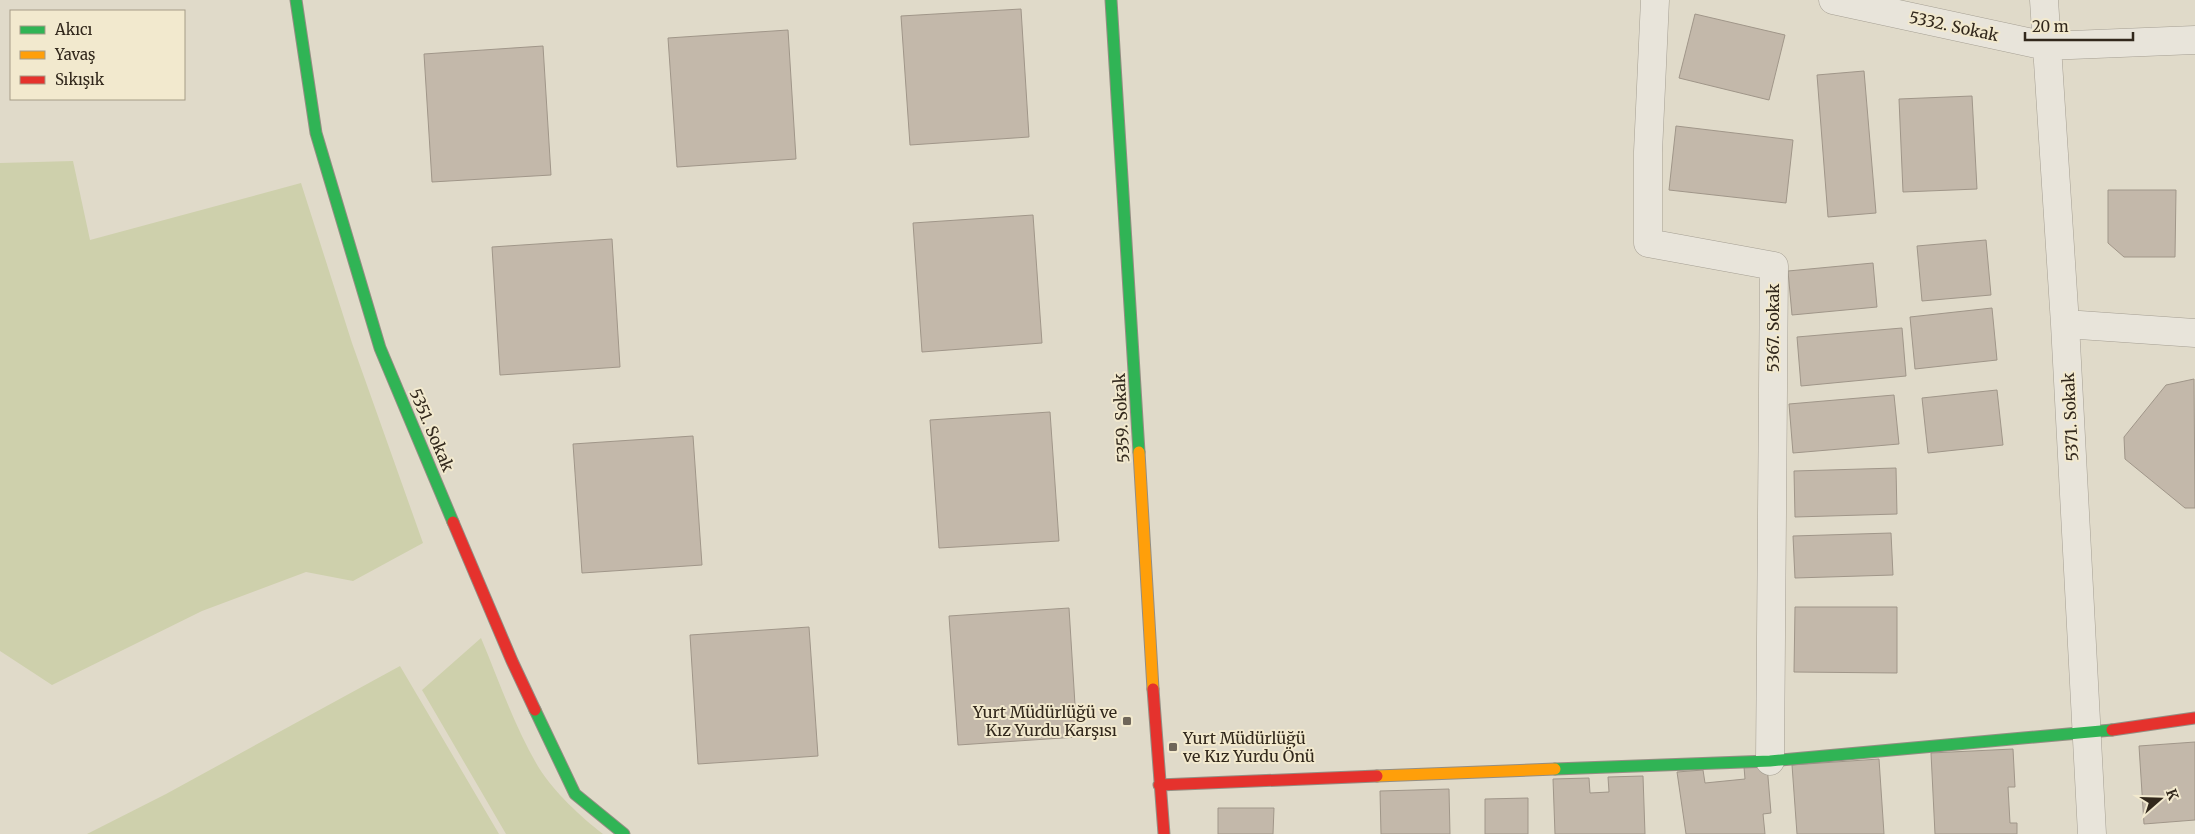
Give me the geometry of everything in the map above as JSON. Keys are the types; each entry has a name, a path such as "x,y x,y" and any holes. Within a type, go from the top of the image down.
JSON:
{"street":[{"name":"5359. Sokak","path":"1111,0 1159,785 1164,834"},
{"name":"5367. Sokak","path":"1655,0 1648,152 1648,243 1774,266 1770,761"},
{"name":"5332. Sokak","path":"1833,0 2046,46 2195,40"},
{"name":"5371. Sokak","path":"2044,0 2065,324 2092,834"},
{"name":"5351. Sokak","path":"300,1 316,132 380,348 512,661 575,794 624,834"},
{"path":"2065,324 2195,333"},
{"path":"1159,785 1770,761 2088,733 2195,718"}],"green space":[{"path":"73,161 90,240 301,183 352,343 423,543 353,581 306,572 202,611 52,685 0,651 0,163"},
{"path":"481,638 515,721 539,768 568,804 603,834 506,834 422,690"},
{"path":"400,666 499,834 87,834 166,794"}],"building":[{"path":"1021,9 1029,137 910,145 901,16"},
{"path":"1695,14 1785,35 1769,100 1679,78"},
{"path":"788,30 796,159 677,167 668,38"},
{"path":"543,46 551,175 432,182 424,54"},
{"path":"1864,71 1876,213 1828,217 1817,75"},
{"path":"1972,96 1977,189 1903,192 1899,99"},
{"path":"1676,126 1793,140 1786,203 1669,190"},
{"path":"2108,190 2176,190 2175,257 2124,257 2108,243"},
{"path":"1033,215 1042,343 922,352 913,223"},
{"path":"612,239 620,367 500,375 492,247"},
{"path":"1986,240 1991,295 1922,301 1917,246"},
{"path":"1873,263 1877,307 1792,315 1788,271"},
{"path":"1992,308 1997,360 1915,369 1910,317"},
{"path":"1902,328 1906,376 1801,386 1797,337"},
{"path":"2194,379 2195,508 2185,508 2125,459 2124,437 2166,385"},
{"path":"1997,390 2003,445 1928,453 1922,398"},
{"path":"1894,395 1899,444 1793,453 1789,404"},
{"path":"1050,412 1059,541 939,548 930,420"},
{"path":"693,436 702,565 582,573 573,444"},
{"path":"1896,468 1897,514 1795,517 1794,471"},
{"path":"1891,533 1893,575 1795,578 1793,536"},
{"path":"1795,607 1897,607 1897,673 1794,672"},
{"path":"1069,608 1077,737 958,745 949,616"},
{"path":"809,627 818,756 698,764 690,635"},
{"path":"2195,742 2195,820 2144,824 2139,746"},
{"path":"2013,749 2015,787 2008,787 2010,823 2017,823 2017,834 1935,834 1931,753"},
{"path":"1879,759 1884,834 1797,834 1792,765"},
{"path":"1767,765 1771,813 1763,814 1765,834 1686,834 1677,772 1703,770 1705,783 1745,779 1744,767"},
{"path":"1643,776 1645,834 1555,834 1553,779 1589,778 1590,793 1609,792 1608,777"},
{"path":"1449,789 1450,834 1381,834 1380,791"},
{"path":"1528,798 1528,834 1485,834 1485,799"},
{"path":"1218,808 1274,808 1273,834 1218,834"}],"traffic: fast":[{"path":"296,0 316,133 380,348 453,522"},
{"path":"1111,0 1139,452"},
{"path":"535,710 575,794 624,834"},
{"path":"1555,769 1770,761 2112,730"}],"traffic: slow":[{"path":"1139,452 1153,689"},
{"path":"1377,776 1555,769"}],"traffic: jam":[{"path":"453,522 535,710"},
{"path":"1153,689 1164,834"},
{"path":"2112,730 2195,718"},
{"path":"1159,785 1377,776"}],"place":[{"name":"Yurt Müdürlüğü ve Kız Yurdu Karşısı","path":"1127,721"},
{"name":"Yurt Müdürlüğü ve Kız Yurdu Önü","path":"1173,747"}]}
